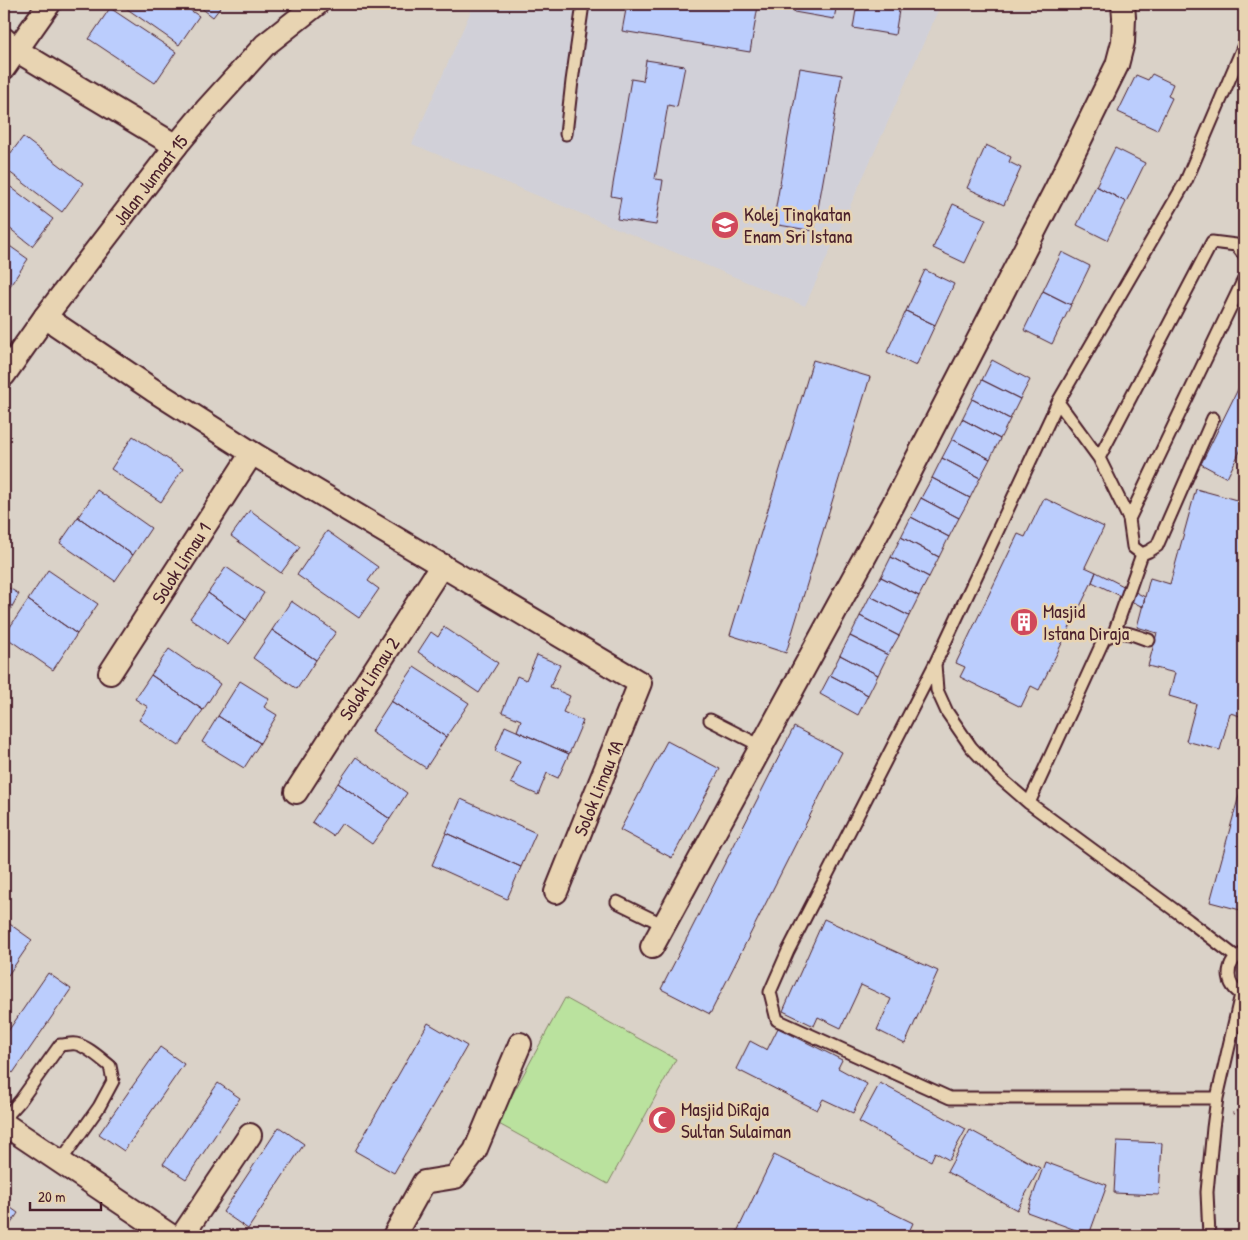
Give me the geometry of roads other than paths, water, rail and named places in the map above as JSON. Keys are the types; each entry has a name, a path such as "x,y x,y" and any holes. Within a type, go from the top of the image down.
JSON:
{"street":[{"path":"4,68 10,44 49,4"},
{"name":"Jalan Jumaat 15","path":"4,376 45,317 176,146 206,110 265,45 317,4"},
{"path":"652,947 893,504 1056,190 1117,64 1123,42 1124,17 1122,4"},
{"path":"10,44 176,146"},
{"path":"45,317 152,390 252,453 442,565"},
{"name":"Solok Limau 1","path":"110,673 252,453"},
{"name":"Solok Limau 1A","path":"442,565 640,683 556,892"},
{"name":"Solok Limau 2","path":"296,792 442,565"},
{"path":"394,1236 424,1182 454,1177 475,1151 520,1044"},
{"path":"4,1124 171,1236"},
{"path":"182,1236 250,1135"}],"lane":[{"path":"566,134 584,4"},
{"path":"1217,1098 950,1098 777,1020 770,992 788,951 934,664 1058,402 1186,181 1244,45"},
{"path":"1099,458 1212,242 1236,245 1244,254"},
{"path":"1129,519 1244,279"},
{"path":"1058,402 1099,458 1129,519 1132,547 1142,554"},
{"path":"1114,633 1142,554 1157,546 1213,418"},
{"path":"1029,803 1104,638 1114,633 1123,632 1149,640"},
{"path":"934,664 938,690 947,712 970,747 998,776 1029,803 1188,920 1240,955 1229,969 1231,984 1243,994 1217,1098 1207,1192 1209,1236"},
{"path":"710,720 761,746"},
{"path":"617,902 664,925"},
{"path":"4,1119 20,1101 60,1045 77,1044 101,1059 110,1066 113,1081 99,1107 60,1162"}],"place":[{"name":"Kolej Tingkatan Enam Sri Istana","path":"725,225"},
{"name":"Masjid Istana Diraja","path":"1024,622"},
{"name":"Masjid DiRaja Sultan Sulaiman","path":"662,1120"}]}
